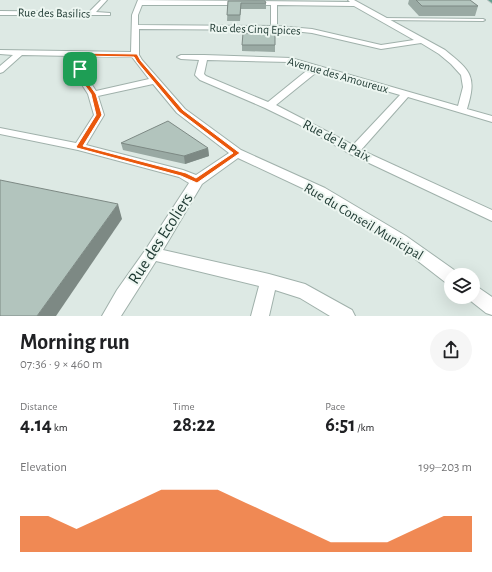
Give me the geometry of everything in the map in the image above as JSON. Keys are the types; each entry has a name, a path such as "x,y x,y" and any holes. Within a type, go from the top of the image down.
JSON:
{"street":[{"path":"91,14 104,0"},
{"path":"141,1 274,4 353,2 442,52 453,61 464,75 468,84 462,109"},
{"name":"Rue du Conseil Municipal","path":"141,1 134,15 136,55 138,61 181,111 237,153 320,191 400,240 444,272"},
{"path":"274,4 274,28"},
{"name":"Rue des Basilics","path":"0,13 108,14"},
{"name":"Rue des Cinq Epices","path":"134,28 274,28 312,31 372,46 422,41"},
{"path":"0,52 136,55"},
{"path":"0,70 21,52"},
{"path":"77,54 84,80 93,94 99,115 79,147"},
{"name":"Avenue des Amoureux","path":"181,57 281,58 462,109 492,119"},
{"name":"Rue de la Paix","path":"204,57 200,66 199,75 269,106 302,122 354,151 491,214"},
{"path":"269,106 316,67"},
{"path":"93,94 155,81"},
{"path":"354,151 406,94"},
{"path":"0,131 79,147 183,174 197,181"},
{"name":"Rue des Ecoliers","path":"111,316 152,254 197,181 237,153"},
{"path":"152,254 269,281 305,292 346,316"},
{"path":"260,316 269,281"},
{"path":"480,298 492,307"}],"lane":[{"path":"382,19 483,20"}],"building":[{"path":"416,0 470,0 478,6 422,6"},
{"path":"228,1 265,1 266,3 241,3 240,15 227,15"},
{"path":"243,33 275,34 275,45 242,45"},
{"path":"168,121 208,148 184,156 121,143"},
{"path":"0,180 118,204 37,316 0,316"}],"route":[{"path":"77,54 136,55 138,61 181,111 237,153 197,181 183,174 79,147 99,115 93,94 84,80 80,69 77,54"}]}
